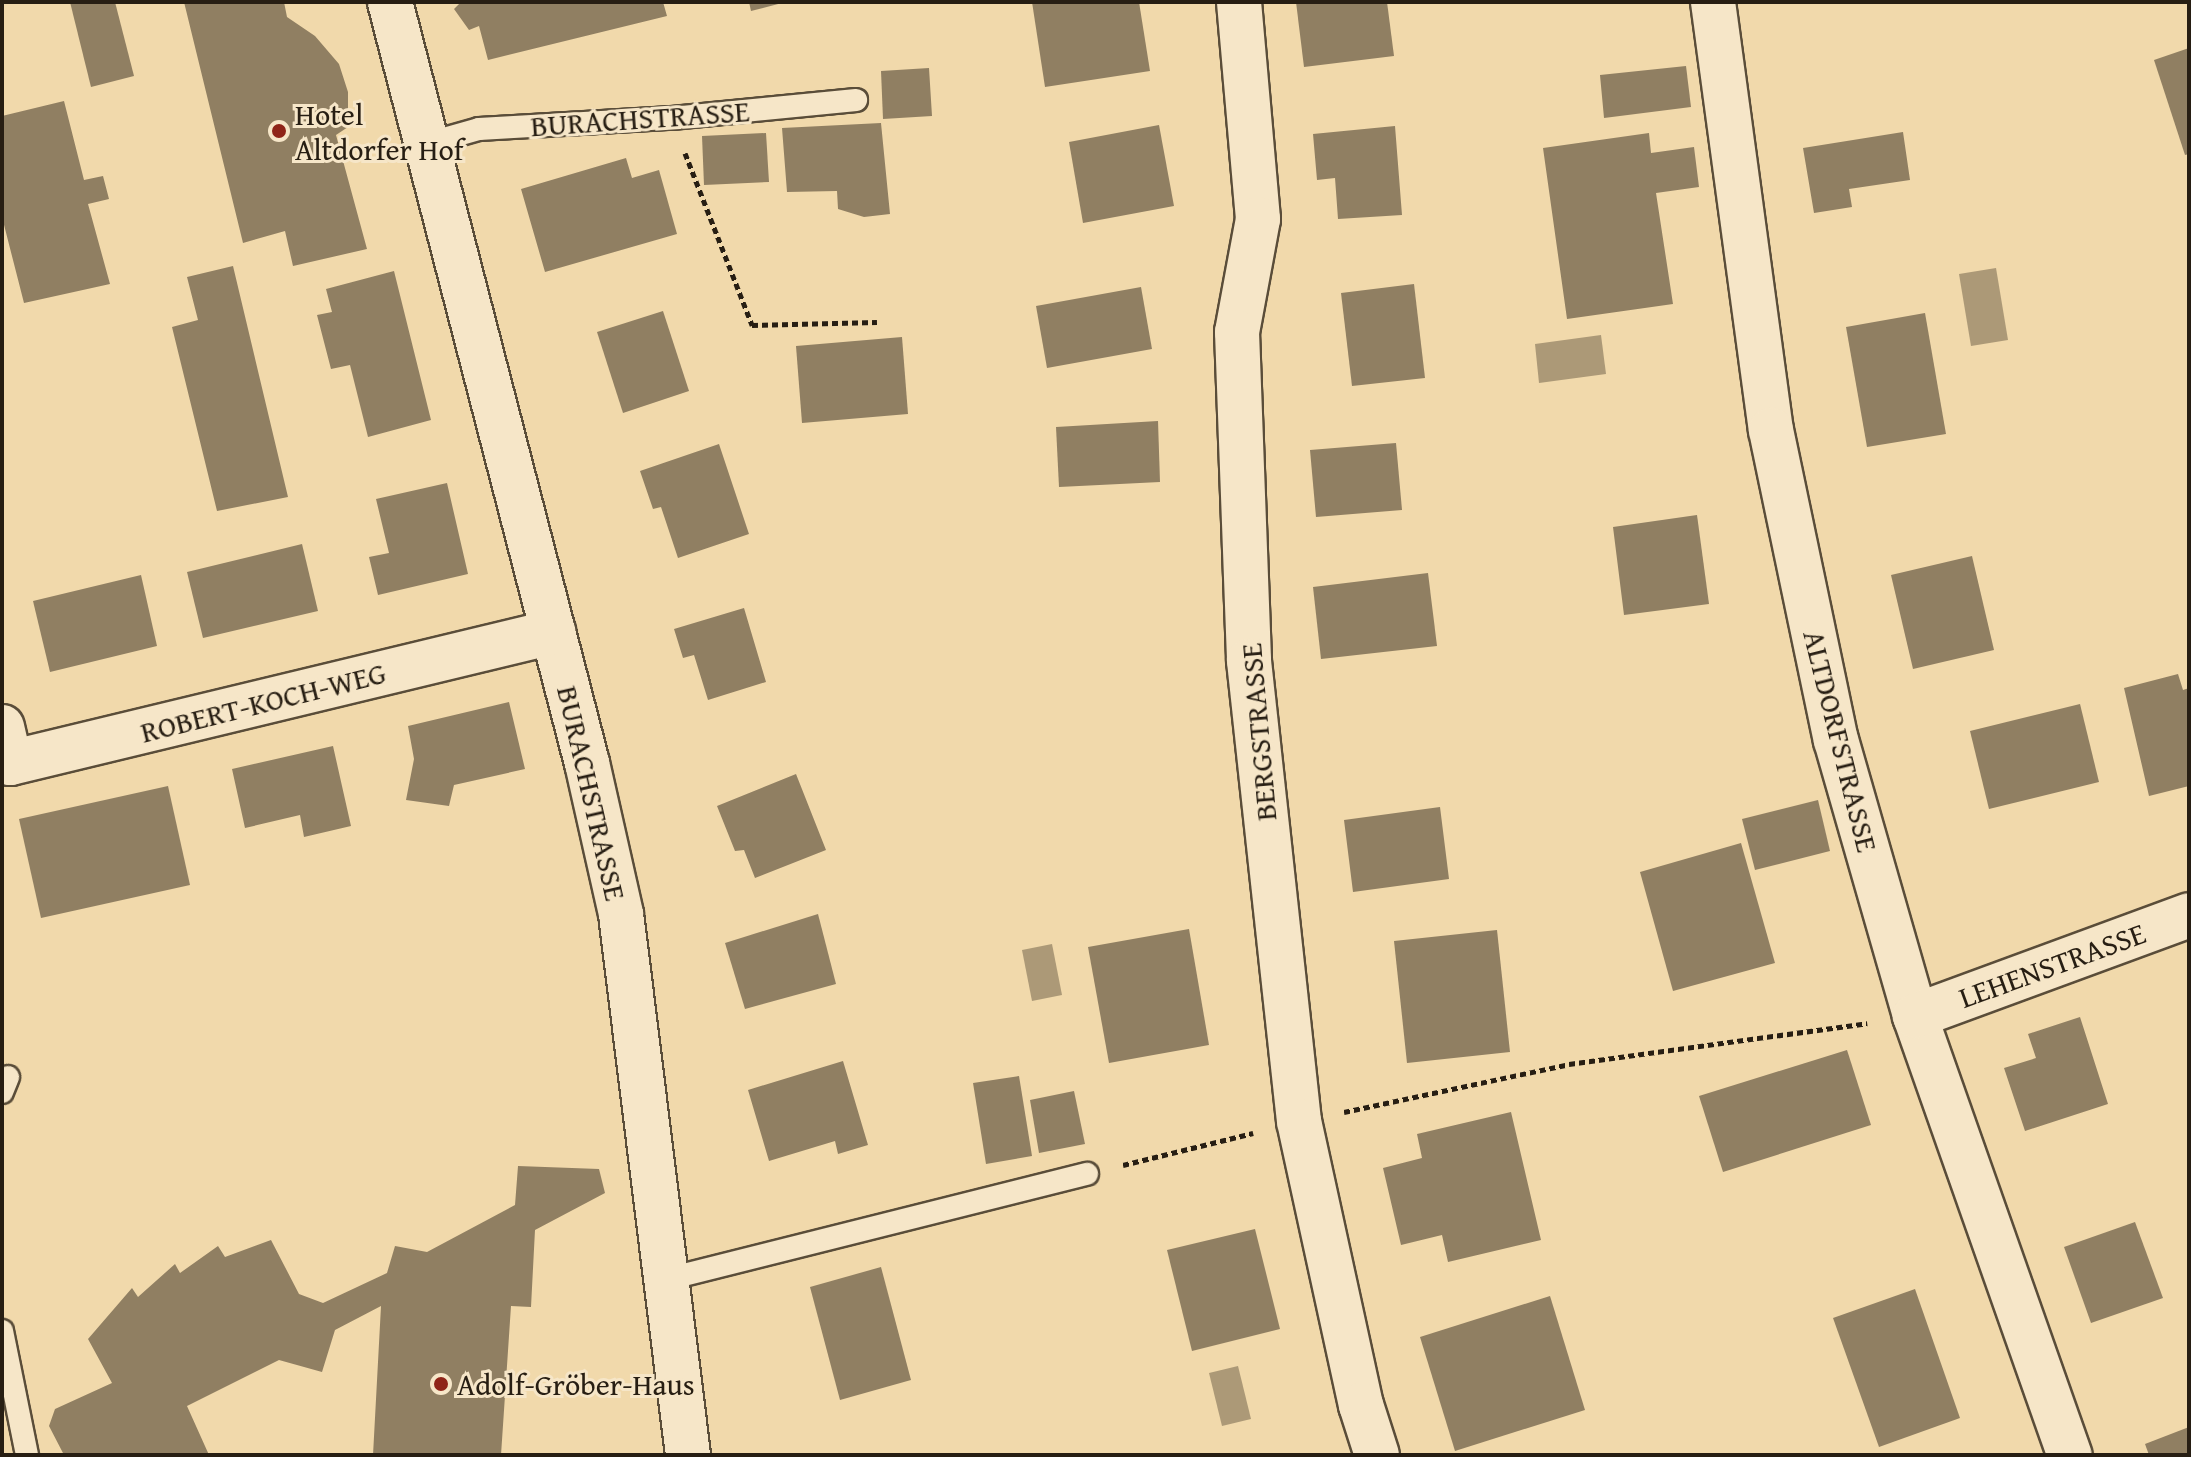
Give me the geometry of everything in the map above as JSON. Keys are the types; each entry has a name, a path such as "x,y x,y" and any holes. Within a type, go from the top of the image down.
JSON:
{"street":[{"name":"BURACHSTRASSE","path":"390,2 587,763 621,914 688,1455"},
{"name":"BERGSTRASSE","path":"1239,2 1258,219 1237,332 1249,661 1299,1121 1361,1405 1377,1455"},
{"name":"ALTDORFSTRASSE","path":"1713,2 1771,430 1836,740 1915,1016 2051,1409 2070,1455"},
{"name":"ROBERT-KOCH-WEG","path":"2,727 10,763 553,632"},
{"name":"LEHENSTRASSE","path":"1915,1016 2189,915"}],"lane":[{"name":"BURACHSTRASSE","path":"426,144 479,129 672,118 856,100"},
{"path":"668,1279 1087,1174"},
{"path":"2,1331 27,1455"}],"path":[{"path":"672,118 752,325 877,322"},
{"path":"1087,1174 1299,1121 1569,1064 1915,1016"}],"shaded area":[{"path":"1996,268 2008,340 1971,346 1959,274"},
{"path":"1601,335 1606,374 1539,383 1535,344"},
{"path":"1052,944 1062,995 1032,1001 1022,950"},
{"path":"1238,1366 1251,1419 1222,1426 1209,1373"}],"building":[{"path":"70,2 115,2 134,76 91,87"},
{"name":"Hotel Altdorfer Hof","path":"184,2 284,2 287,17 315,36 339,64 348,92 348,127 336,135 367,249 293,266 285,231 243,243"},
{"path":"461,2 663,2 667,16 488,60 479,26 469,30 454,9"},
{"path":"749,2 781,2 782,3 751,11"},
{"path":"1032,2 1139,2 1150,71 1045,87"},
{"path":"1296,2 1387,2 1394,56 1304,67"},
{"path":"2189,48 2189,154 2185,155 2154,60"},
{"path":"1686,66 1691,107 1604,118 1600,75"},
{"path":"929,68 932,116 883,119 881,71"},
{"path":"64,101 84,180 103,176 109,199 88,204 110,284 24,303 2,217 2,116"},
{"path":"881,123 890,214 864,217 838,209 837,191 787,192 782,128"},
{"path":"1159,125 1174,206 1083,223 1069,142"},
{"path":"1395,126 1402,215 1338,219 1335,178 1317,180 1313,134"},
{"path":"1903,132 1910,180 1849,189 1852,207 1814,213 1803,148"},
{"path":"766,133 769,182 704,185 702,136"},
{"path":"1649,133 1651,153 1694,147 1699,187 1656,193 1673,304 1567,319 1543,148"},
{"path":"626,158 632,178 659,170 677,234 545,272 521,189"},
{"path":"233,266 288,497 217,511 172,327 198,320 187,277"},
{"path":"394,271 431,420 368,437 350,365 331,369 317,315 332,312 326,289"},
{"path":"1414,284 1425,378 1352,386 1341,293"},
{"path":"1141,287 1152,349 1047,368 1036,306"},
{"path":"663,311 689,391 623,413 597,332"},
{"path":"1925,313 1946,434 1867,447 1846,327"},
{"path":"902,337 908,414 802,423 796,346"},
{"path":"1158,421 1160,482 1059,487 1056,427"},
{"path":"1396,443 1402,510 1316,517 1310,450"},
{"path":"719,444 749,534 678,558 661,507 653,509 640,471"},
{"path":"447,483 468,574 378,595 369,557 389,553 376,499"},
{"path":"1697,515 1709,604 1624,615 1613,527"},
{"path":"302,544 318,611 203,638 187,572"},
{"path":"1972,556 1994,650 1913,669 1891,575"},
{"path":"1428,573 1437,646 1321,659 1313,587"},
{"path":"141,575 157,646 50,672 33,601"},
{"path":"744,608 766,682 708,700 694,655 683,658 674,629"},
{"path":"2178,674 2183,690 2189,688 2189,786 2149,796 2124,688"},
{"path":"509,702 525,769 454,785 449,806 406,800 414,759 408,726"},
{"path":"2080,704 2099,782 1989,809 1970,731"},
{"path":"333,746 351,826 304,837 300,815 245,828 232,769"},
{"path":"796,774 826,850 755,878 744,850 735,851 717,806"},
{"path":"168,786 190,885 41,918 19,819"},
{"path":"1818,800 1830,851 1755,870 1742,819"},
{"path":"1440,807 1449,879 1353,892 1344,820"},
{"path":"1741,843 1775,963 1673,991 1640,872"},
{"path":"818,914 836,984 745,1009 725,943"},
{"path":"1189,929 1209,1045 1109,1063 1088,947"},
{"path":"1497,930 1510,1052 1407,1063 1394,941"},
{"path":"2080,1017 2108,1104 2025,1131 2004,1068 2036,1058 2028,1034"},
{"path":"1847,1050 1871,1125 1723,1172 1699,1096"},
{"path":"843,1061 868,1145 838,1154 835,1141 769,1161 748,1090"},
{"path":"1019,1076 1032,1156 986,1164 973,1083"},
{"path":"1074,1091 1085,1144 1039,1153 1030,1100"},
{"path":"1511,1112 1541,1240 1448,1262 1442,1235 1401,1245 1383,1168 1422,1158 1417,1134"},
{"path":"518,1166 599,1169 605,1193 535,1230 531,1307 511,1306 501,1455 373,1455 381,1306 335,1330 322,1372 279,1360 187,1406 209,1455 64,1455 49,1426 55,1409 112,1383 88,1339 132,1288 138,1297 175,1264 180,1273 218,1246 225,1257 271,1240 299,1294 323,1303 387,1273 395,1246 427,1252 515,1205"},
{"path":"2135,1222 2163,1298 2091,1323 2064,1247"},
{"path":"1255,1229 1280,1329 1192,1351 1167,1250"},
{"path":"881,1267 911,1380 840,1400 810,1287"},
{"path":"1915,1289 1960,1418 1879,1447 1833,1318"},
{"path":"1550,1296 1585,1410 1455,1451 1420,1337"},
{"path":"2189,1427 2189,1455 2149,1455 2145,1444"}],"place":[{"name":"Hotel Altdorfer Hof","path":"279,131"},
{"name":"Adolf-Gröber-Haus","path":"441,1384"}]}
